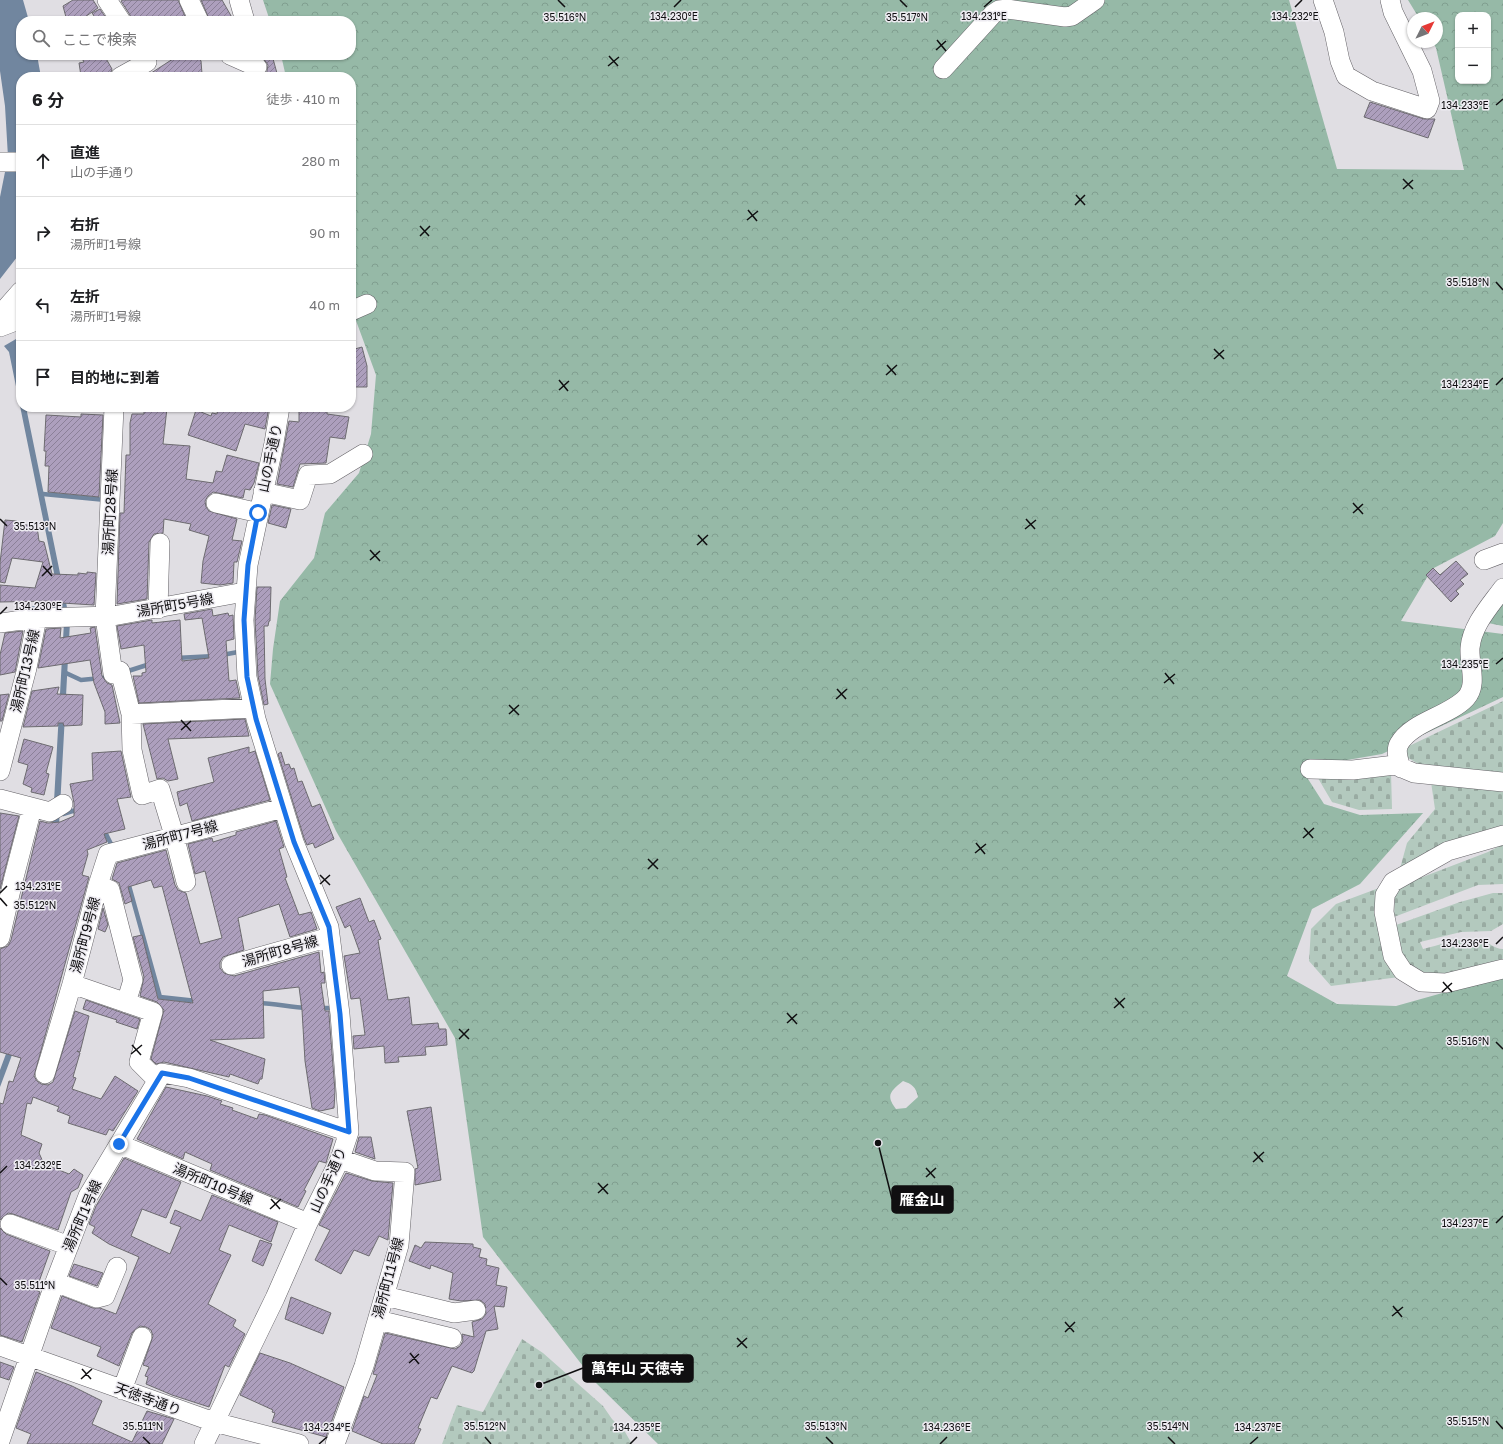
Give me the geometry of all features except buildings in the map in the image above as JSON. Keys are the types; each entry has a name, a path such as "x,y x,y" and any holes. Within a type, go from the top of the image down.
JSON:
{"street":[{"path":"107,0 118,16"},
{"path":"188,0 196,16"},
{"path":"239,0 244,16"},
{"path":"943,69 999,10 1007,9 1065,17 1072,16 1095,0"},
{"path":"1323,0 1334,32 1340,61 1346,76 1372,91 1427,109 1430,101 1422,71 1393,12 1390,0"},
{"path":"127,72 145,60"},
{"path":"242,60 256,66"},
{"path":"0,162 16,162"},
{"path":"0,319 7,307 16,297"},
{"path":"0,327 16,321"},
{"name":"湯所町28号線","path":"114,412 105,617 113,674 120,671 130,714"},
{"name":"山の手通り","path":"204,1444 275,1298 308,1223 340,1159 349,1132 340,1014 329,927 294,842 253,708 247,677 244,620 248,565 279,412"},
{"path":"263,492 300,500 308,475 330,474 363,454"},
{"path":"216,503 258,513"},
{"path":"158,609 160,543"},
{"path":"1484,560 1503,553"},
{"path":"1401,768 1397,755 1398,745 1404,738 1419,726 1461,703 1468,696 1473,686 1470,649 1472,636 1477,624 1503,588"},
{"name":"湯所町5号線","path":"0,623 37,618 105,617 239,594 246,595"},
{"name":"湯所町13号線","path":"0,771 27,668 37,618"},
{"path":"186,882 160,789 142,795 132,750 130,714 253,708"},
{"path":"1310,769 1353,770 1395,765 1414,773 1503,782"},
{"path":"0,799 48,808 13,882 0,938"},
{"name":"湯所町7号線","path":"98,885 108,854 174,835 283,808"},
{"path":"1503,835 1448,852 1393,882 1385,895 1384,912 1393,956 1403,971 1421,982 1446,983 1503,969"},
{"name":"湯所町9号線","path":"126,1003 133,980 110,890 98,885 72,984 126,1003 153,1012 138,1062 157,1080"},
{"name":"湯所町8号線","path":"231,965 330,937"},
{"path":"45,1074 72,984"},
{"path":"157,1080 162,1073 189,1078 349,1132"},
{"name":"湯所町1号線","path":"0,1441 88,1196 157,1080"},
{"name":"湯所町10号線","path":"119,1144 308,1223"},
{"name":"湯所町11号線","path":"336,1444 364,1366 399,1245 405,1172 375,1171 340,1159"},
{"path":"10,1224 69,1246"},
{"path":"56,1282 97,1298 105,1296 117,1268"},
{"path":"385,1296 454,1313 476,1310"},
{"path":"378,1320 452,1338"},
{"path":"122,1390 142,1337"},
{"name":"天徳寺通り","path":"0,1346 214,1422 299,1444"}],"green space":[{"path":"263,0 1289,0 1337,169 1464,170 1436,48 1443,48 1443,12 1415,12 1408,0 1503,0 1503,523 1495,536 1432,569 1401,621 1503,634 1503,697 1382,754 1301,768 1324,804 1360,815 1423,813 1360,884 1312,909 1287,976 1337,1004 1396,1006 1503,976 1503,1444 658,1444 596,1383 483,1237 455,1038 336,831 270,684 273,649 280,601 314,558 325,513 359,473 371,434 376,375 356,321 356,72 285,72 282,60 356,60 356,16 268,16","holes":["903,1081 913,1086 918,1097 906,1108 896,1109 890,1097 895,1088"]},
{"path":"1503,603 1503,626 1488,623"},
{"path":"1503,701 1503,776 1422,766 1403,755 1407,747"},
{"path":"1391,772 1392,809 1359,810 1332,802 1315,773"},
{"path":"1431,782 1503,788 1503,829 1399,872 1407,843 1435,809"},
{"path":"1503,844 1503,884 1478,885 1394,917 1395,894 1407,883 1488,852"},
{"path":"1379,888 1399,977 1331,986 1309,961 1311,929 1336,904"},
{"path":"1493,893 1503,893 1503,924 1491,931 1461,932 1420,942 1423,949 1458,940 1473,939 1483,941 1497,948 1503,949 1503,965 1424,978 1402,962 1396,925 1460,902"},
{"path":"522,1339 543,1353 603,1406 612,1419 625,1432 632,1444 442,1444 457,1405 483,1412"}],"water":[{"path":"0,0 23,0 28,16 16,16 16,60 38,60 40,72 16,72 16,258 0,279 0,197 8,157 5,106 0,71"},
{"path":"16,339 16,386 9,352 4,346"},
{"path":"21,412 27,412 70,622 59,826 27,1015 0,1087 0,1070 17,1024 50,873 64,622"}],"waterway":[{"path":"43,494 106,500"},
{"path":"25,613 29,609 54,606"},
{"path":"222,655 238,652"},
{"path":"176,658 215,656"},
{"path":"125,672 150,664"},
{"path":"66,673 81,680 111,677"},
{"path":"63,814 79,809"},
{"path":"103,828 113,848"},
{"path":"128,882 160,997 197,1001"},
{"path":"258,1003 308,1008"},
{"path":"319,1008 330,1008"}],"place":[{"name":"雁金山","path":"878,1143"},
{"name":"萬年山 天徳寺","path":"539,1385"}],"route":[{"path":"119,1144 162,1073 189,1078 349,1132 340,1014 329,927 294,842 256,719 247,677 244,620 248,565 258,513"}]}
